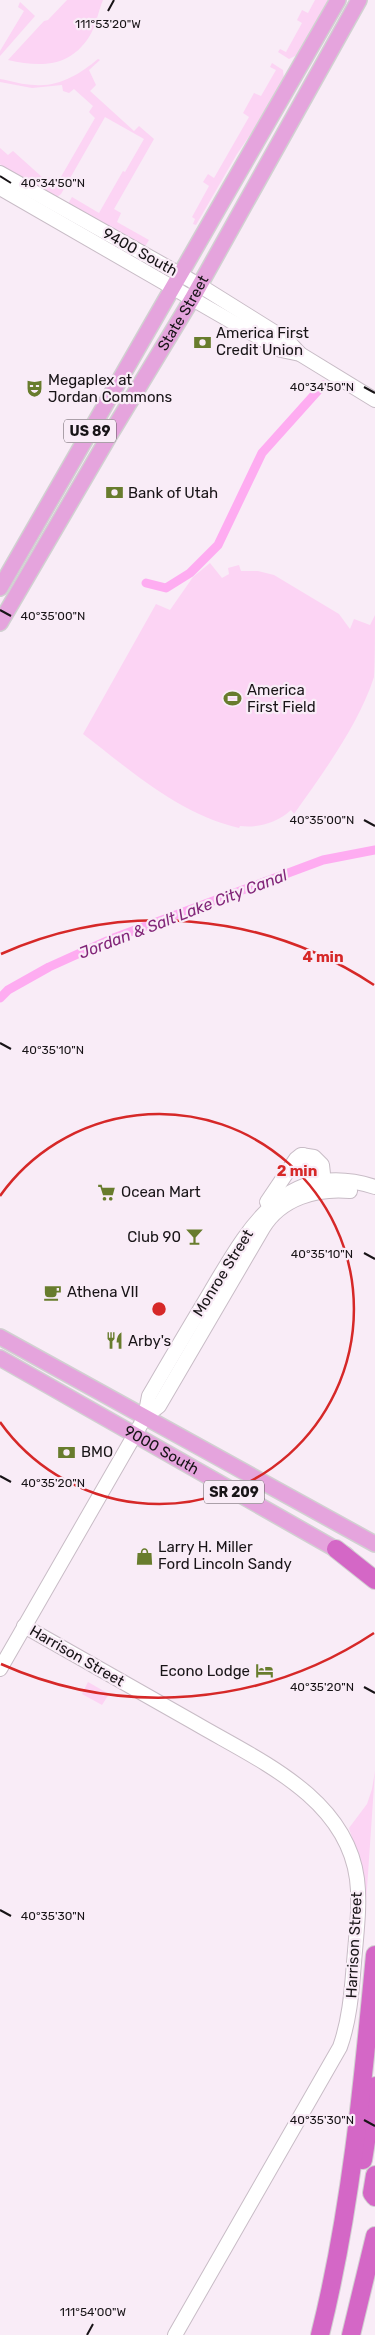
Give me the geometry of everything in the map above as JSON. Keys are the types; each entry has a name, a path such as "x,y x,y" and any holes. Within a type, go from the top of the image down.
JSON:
{"highway":[{"path":"336,1549 375,1580"},
{"path":"320,2335 330,2290 356,2138 375,1955"},
{"path":"320,2335 330,2317 369,2133 375,2086"},
{"path":"375,2175 372,2193 375,2196"},
{"path":"351,2335 375,2236"}],"main road":[{"name":"State Street","path":"0,588 338,0"},
{"name":"State Street","path":"0,623 110,433 196,292 359,0"},
{"name":"9000 South","path":"0,1337 375,1544"},
{"name":"9000 South","path":"0,1358 375,1572"}],"street":[{"name":"9400 South","path":"0,173 175,281"},
{"name":"9400 South","path":"0,188 196,292 281,350 300,354 375,400"},
{"path":"244,1236 252,1219 270,1198 296,1159 303,1155 308,1172 320,1182 375,1193"},
{"name":"Monroe Street","path":"145,1417 148,1399 244,1236 265,1210 284,1195 297,1188 320,1182 353,1181 375,1187"},
{"path":"274,1213 290,1198 314,1187 320,1182"},
{"name":"Monroe Street","path":"0,1669 134,1435 145,1417 159,1406 263,1228 274,1213 292,1201 313,1193 346,1190 375,1193"},
{"name":"Harrison Street","path":"24,1626 254,1757 299,1786 317,1803 333,1823 343,1839 357,1877 358,1916 351,2000 340,2047 175,2335"}],"shaded area":[{"path":"67,0 103,0 91,33 81,47 72,55 53,63 31,64 8,60 44,21 48,20"},
{"path":"315,0 330,0 299,54 289,59 278,52 280,49 286,52 302,23 297,20 302,10 308,13"},
{"path":"20,2 35,16 0,56 0,51 24,11 18,7"},
{"path":"98,59 100,60 89,70 96,85 90,91 134,131 139,126 154,139 114,209 121,213 117,222 149,240 144,248 68,204 72,197 99,213 144,139 105,117 61,194 57,197 0,164 0,148 8,155 13,151 42,177 51,178 58,182 95,118 89,112 93,106 74,89 69,93 63,91 62,85 32,88 0,82 0,79 31,85 52,84 61,82 84,70"},
{"path":"272,63 283,70 284,80 267,110 237,154 196,225 193,224 195,219 192,217 209,186 203,182 208,174 214,178 249,117 243,113 254,93 261,96 276,70 270,67"},
{"name":"America First Field","path":"210,563 222,578 229,574 228,568 239,565 241,571 258,571 274,575 339,614 350,629 354,619 370,625 375,615 374,677 350,730 294,814 291,810 280,818 260,825 240,826 239,828 217,821 176,802 137,776 83,734 156,604 170,610 193,577"},
{"path":"88,1682 109,1694 102,1705 82,1694"},
{"path":"375,1771 366,1903 362,1870 349,1828 367,1804"}],"waterway":[{"path":"146,583 166,588 190,573 218,545 262,453 323,385"},
{"name":"Jordan & Salt Lake City Canal","path":"0,998 8,990 49,967 111,939 323,860 375,850"}],"place":[{"name":"America First Credit Union","path":"202,342"},
{"name":"Megaplex at Jordan Commons","path":"34,389"},
{"name":"Bank of Utah","path":"114,493"},
{"name":"America First Field","path":"233,699"},
{"name":"Ocean Mart","path":"107,1192"},
{"name":"Club 90","path":"195,1237"},
{"name":"Athena VII","path":"53,1292"},
{"name":"Arby's","path":"114,1341"},
{"name":"BMO","path":"67,1452"},
{"name":"Larry H. Miller Ford Lincoln Sandy","path":"144,1556"},
{"name":"Econo Lodge","path":"264,1671"}]}
